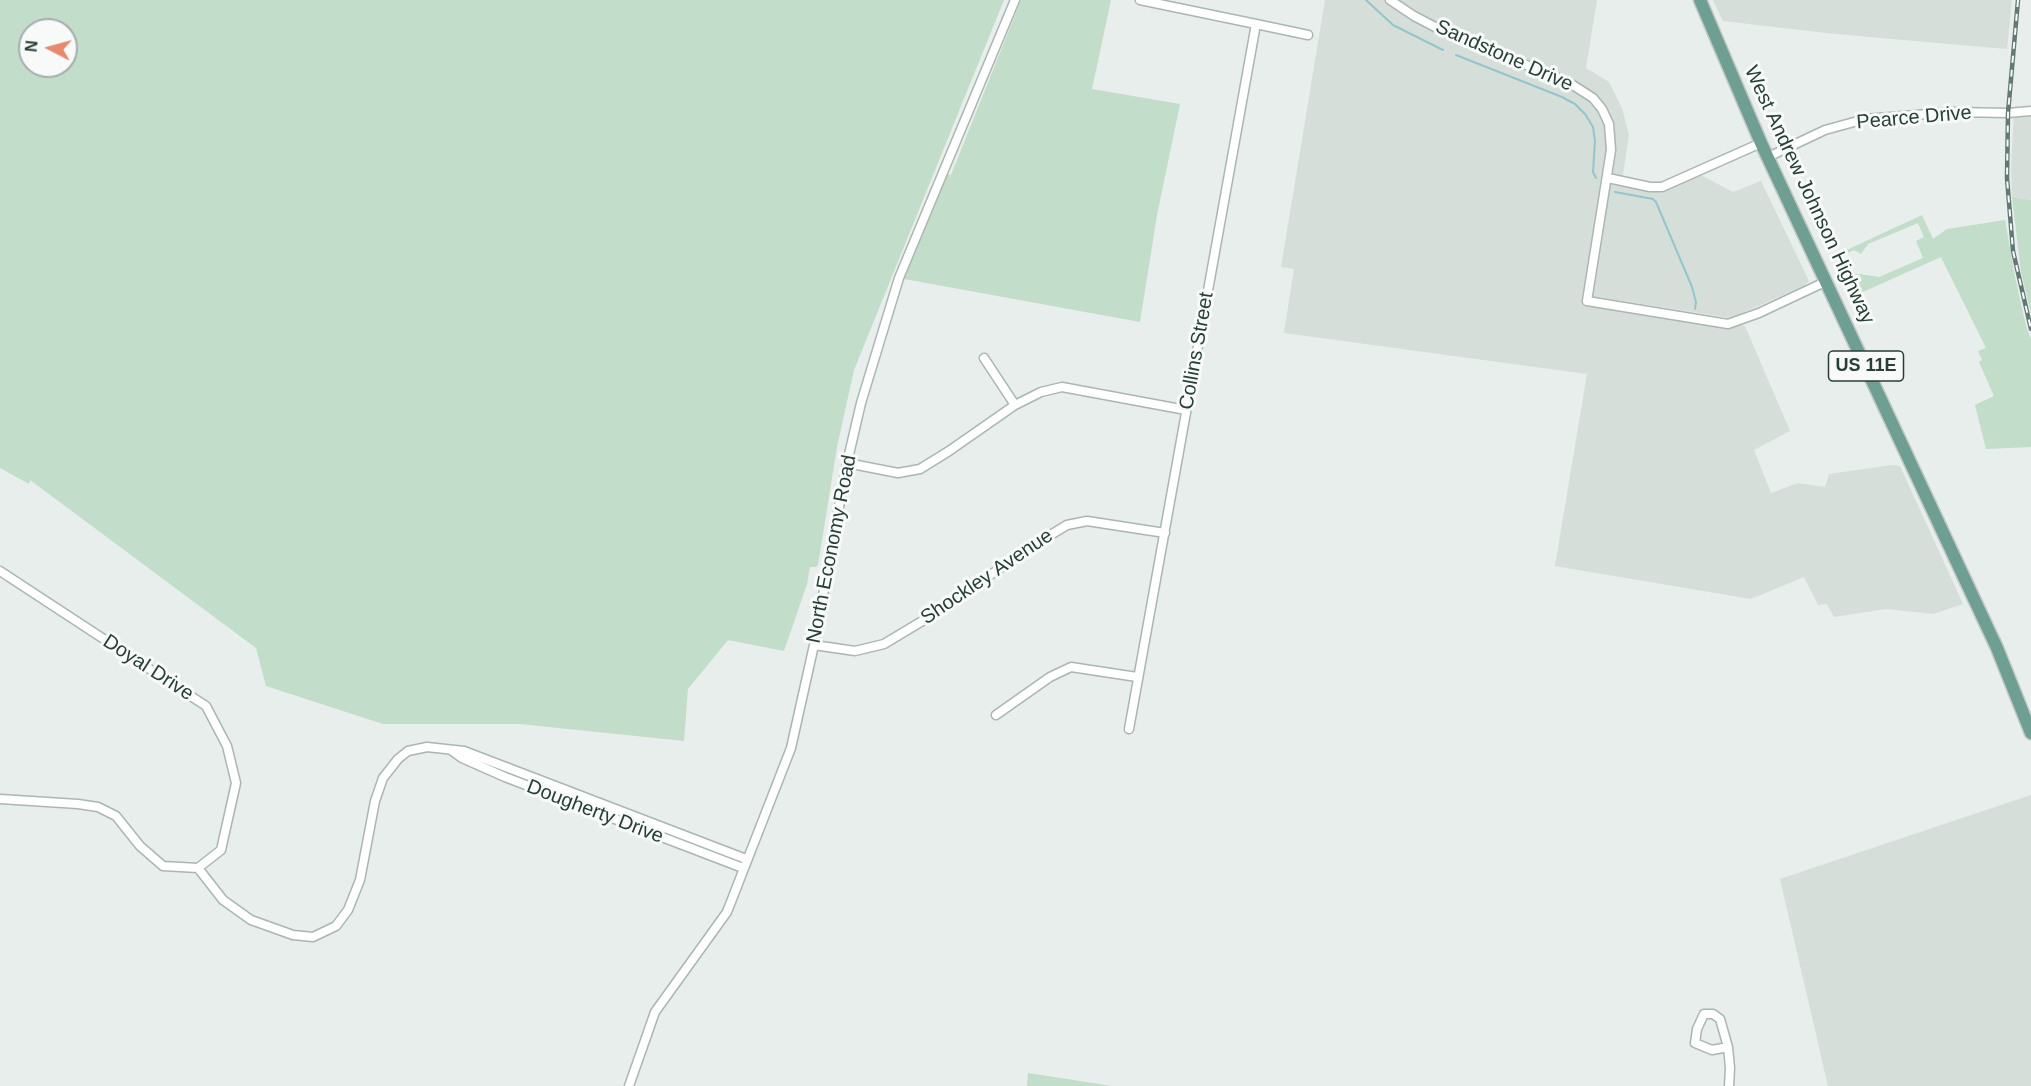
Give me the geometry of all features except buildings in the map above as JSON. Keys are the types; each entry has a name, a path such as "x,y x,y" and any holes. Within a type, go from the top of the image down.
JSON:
{"main road":[{"name":"West Andrew Johnson Highway","path":"1700,0 1761,143 1997,648 2030,726"}],"street":[{"name":"North Economy Road","path":"628,1086 655,1012 727,912 790,748 814,645 861,403 899,278 1015,0"},
{"path":"1140,0 1308,35"},
{"name":"Sandstone Drive","path":"1390,0 1414,16 1568,82 1593,98 1609,124 1612,138 1608,178 1587,301 1728,324 1752,316 1827,281"},
{"name":"Collins Street","path":"1129,729 1256,24"},
{"name":"Pearce Drive","path":"1768,158 1826,130 1865,119 1954,112 2031,111"},
{"path":"1608,178 1650,187 1662,187 1761,143"},
{"path":"984,358 1015,405"},
{"path":"848,463 898,473 920,469 1015,405 1041,392 1062,387 1186,410"},
{"name":"Shockley Avenue","path":"814,645 855,651 884,644 929,617 1067,525 1087,521 1165,533"},
{"name":"Doyal Drive","path":"0,571 206,706 227,747 236,783 220,850 198,868"},
{"path":"996,715 1050,677 1071,667 1137,677"},
{"name":"Dougherty Drive","path":"198,868 223,900 250,920 293,935 313,937 336,926 348,910 360,880 375,801 383,778 398,759 408,751 427,747 464,751 638,818 745,864"},
{"name":"Dougherty Drive","path":"450,750 482,768 634,827 745,864"},
{"path":"0,799 98,807 116,816 140,846 163,866 198,868"},
{"path":"634,827 638,818"},
{"path":"1728,1047 1712,1050 1695,1043 1697,1029 1704,1014 1713,1014 1719,1019 1728,1047 1729,1086"}],"shaded area":[{"path":"1325,0 1597,0 1586,68 1609,82 1622,108 1629,135 1622,181 1650,187 1697,173 1733,192 1761,181 1809,281 1804,286 1731,318 1599,297 1598,303 1745,326 1790,431 1754,450 1771,493 1798,483 1825,487 1829,474 1892,465 1900,466 1963,604 1933,614 1886,609 1834,617 1827,604 1818,605 1804,577 1751,599 1555,566 1587,374 1284,333 1294,269 1281,267"},
{"path":"1713,0 2012,0 2007,49 1835,34 1723,21"},
{"path":"2031,111 2031,200 2012,197 2011,168 2014,112"},
{"path":"2031,795 2031,1086 1828,1086 1780,879"}],"green space":[{"path":"0,0 1004,0 854,370 837,447 818,565 810,567 807,584 784,651 728,640 688,689 684,741 520,724 383,724 266,686 256,648 30,480 29,484 0,468"},
{"path":"1021,0 1111,0 1092,89 1180,104 1157,215 1140,322 899,278 943,174 951,175"},
{"path":"2012,197 2031,200 2031,313 2021,273"},
{"path":"1922,215 1933,239 1947,229 2005,220 2015,277 2031,339 2031,447 1986,449 1975,405 1994,396 1979,362 1982,360 1978,351 1986,348 1941,257 1854,296 1845,277 1859,274 1879,277 1923,258 1916,241 1924,237 1918,223 1868,244 1861,254 1854,250 1841,256 1847,261 1840,265 1836,255"},
{"path":"1028,1073 1112,1086 1027,1086"}],"waterway":[{"path":"1366,0 1393,25 1443,50"},
{"path":"1456,55 1575,104 1593,127 1595,141 1593,172 1596,178"},
{"path":"1615,192 1653,199 1656,202 1692,287 1696,302 1695,309"}],"railway":[{"path":"2018,0 2008,113 2007,178 2013,251 2031,329"}]}
